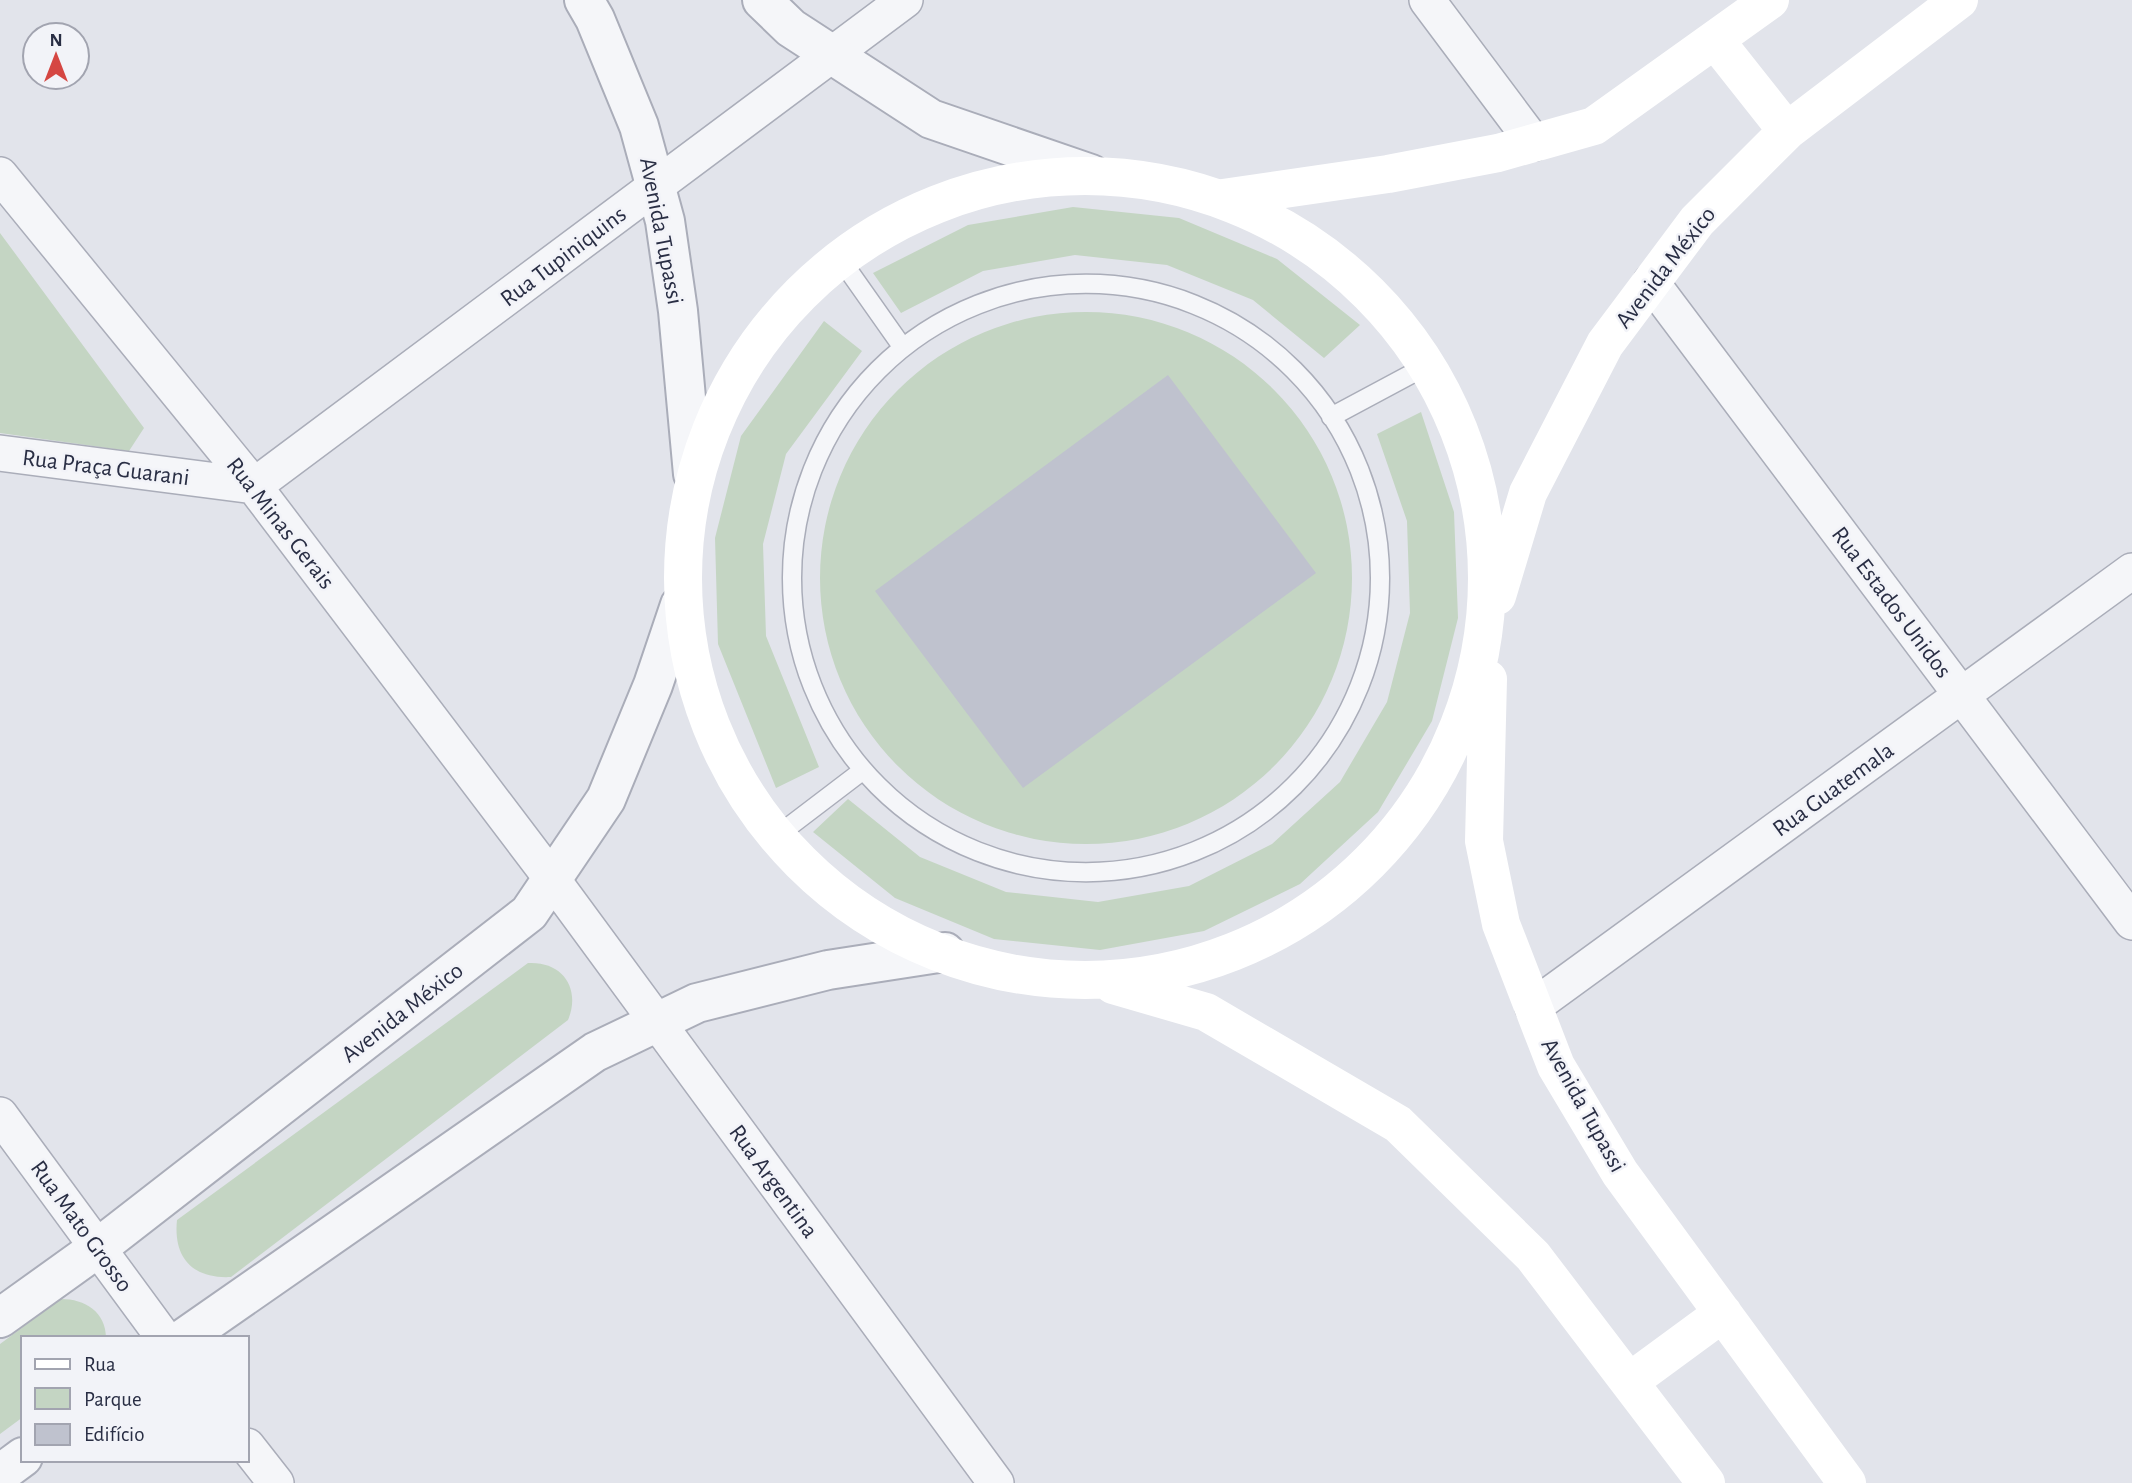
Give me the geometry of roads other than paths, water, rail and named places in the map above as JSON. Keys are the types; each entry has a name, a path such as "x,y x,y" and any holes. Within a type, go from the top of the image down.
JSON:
{"main road":[{"path":"1223,198 1340,264 1430,364 1481,488 1489,621 1453,750 1376,861 1269,938 1142,978 1087,977 1009,975 884,930 774,838 710,734 680,605 693,474 747,353 839,257 958,195 1091,174 1223,198 1388,174 1498,153 1594,126 1770,0"},
{"name":"Avenida México","path":"1489,621 1528,492 1605,344 1697,221 1787,131 1959,0"},
{"path":"1716,40 1787,131"},
{"name":"Avenida Tupassi","path":"1489,621 1484,841 1501,924 1556,1066 1620,1173 1847,1483"},
{"path":"1087,977 1206,1012 1398,1124 1533,1256 1706,1483"},
{"path":"1629,1382 1723,1313"}],"street":[{"name":"Avenida Tupassi","path":"584,0 595,19 639,126 665,221 678,311 693,474"},
{"path":"762,0 791,28 931,119 1091,174"},
{"name":"Rua Tupiniquins","path":"254,486 905,0"},
{"path":"1427,0 1534,143"},
{"name":"Rua Minas Gerais","path":"0,175 254,486 552,879"},
{"name":"Rua Estados Unidos","path":"1651,282 2132,922"},
{"name":"Rua Praça Guarani","path":"0,453 254,486"},
{"name":"Rua Guatemala","path":"1534,1007 2132,571"},
{"name":"Avenida México","path":"0,1318 99,1247 529,913 606,799 653,685 680,605"},
{"name":"Rua Argentina","path":"552,879 996,1483"},
{"path":"187,1336 595,1052 697,1003 815,974 946,952"},
{"name":"Rua Mato Grosso","path":"0,1115 162,1336"},
{"path":"248,1447 276,1483"},
{"path":"0,1474 21,1458"}],"lane":[{"path":"839,257 901,345"},
{"path":"1076,284 1160,293 1238,324 1304,377 1331,417 1351,446 1378,526 1381,610 1361,691 1318,763 1255,820 1180,858 1097,873 1013,864 935,832 862,771 821,711 794,631 791,547 812,466 855,393 901,345 993,298 1076,284"},
{"path":"1331,417 1430,364"},
{"path":"774,838 862,771"}]}
